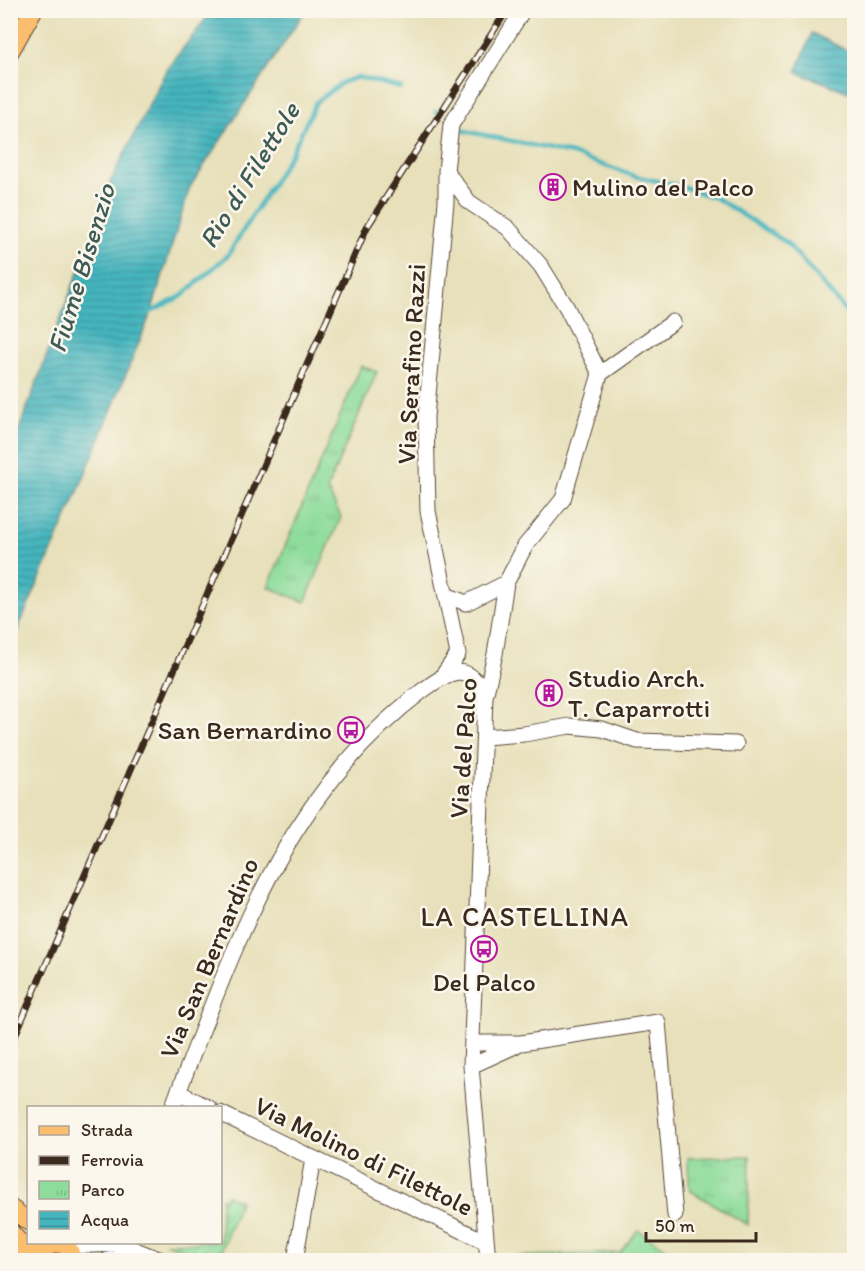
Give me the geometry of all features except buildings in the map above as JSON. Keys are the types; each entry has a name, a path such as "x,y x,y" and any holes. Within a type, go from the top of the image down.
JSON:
{"main road":[{"path":"11,51 33,10"},
{"path":"10,1208 27,1220"},
{"path":"10,1232 37,1260 42,1249 64,1248"}],"street":[{"path":"524,10 451,125 446,171 469,202 508,228 541,266 567,308 600,374 673,322"},
{"name":"Via Serafino Razzi","path":"443,675 458,654 428,512 426,417 446,202 446,171"},
{"path":"446,202 469,202"},
{"name":"Via del Palco","path":"488,1260 471,1066 485,698 495,654 506,583 525,546 563,499 600,374"},
{"path":"446,594 466,603 506,583"},
{"path":"443,675 461,671 474,677 485,698"},
{"name":"Via San Bernardino","path":"172,1106 241,931 279,855 322,793 384,721 443,675"},
{"path":"485,737 524,734 570,726 602,729 637,741 736,744"},
{"path":"472,1043 521,1042 658,1022 675,1215"},
{"path":"471,1066 521,1042"},
{"path":"178,1092 208,1106"},
{"name":"Via Molino di Filettole","path":"222,1114 486,1242"},
{"path":"295,1260 313,1159"},
{"path":"64,1248 156,1258"}],"green space":[{"path":"361,366 377,372 327,489 341,517 305,602 268,587"},
{"path":"750,1156 748,1225 689,1190 688,1158"},
{"path":"226,1195 240,1201 218,1260 210,1260 168,1244 222,1244 222,1198"},
{"path":"638,1230 671,1252 665,1260 503,1260 503,1257 620,1253"}],"water":[{"name":"Fiume Bisenzio","path":"212,11 305,11 190,187 151,313 80,487 11,645 11,451 92,241 103,196 167,69"},
{"path":"812,33 854,54 854,88 851,93 796,72"}],"waterway":[{"name":"Rio di Filettole","path":"147,314 182,296 228,255 292,152 316,102 343,82 358,77 401,88"},
{"name":"Rio di Filettole","path":"436,111 441,113"},
{"name":"Rio di Filettole","path":"461,130 572,154 634,176 681,186 716,198 787,243 854,321"}],"railway":[{"path":"10,1047 367,227 507,10"}],"place":[{"name":"Mulino del Palco","path":"553,187"},
{"name":"Studio Arch. T. Caparrotti","path":"549,693"},
{"name":"San Bernardino","path":"351,730"},
{"name":"Del Palco","path":"484,949"}],"district":[{"name":"LA CASTELLINA","path":"525,916"}]}
